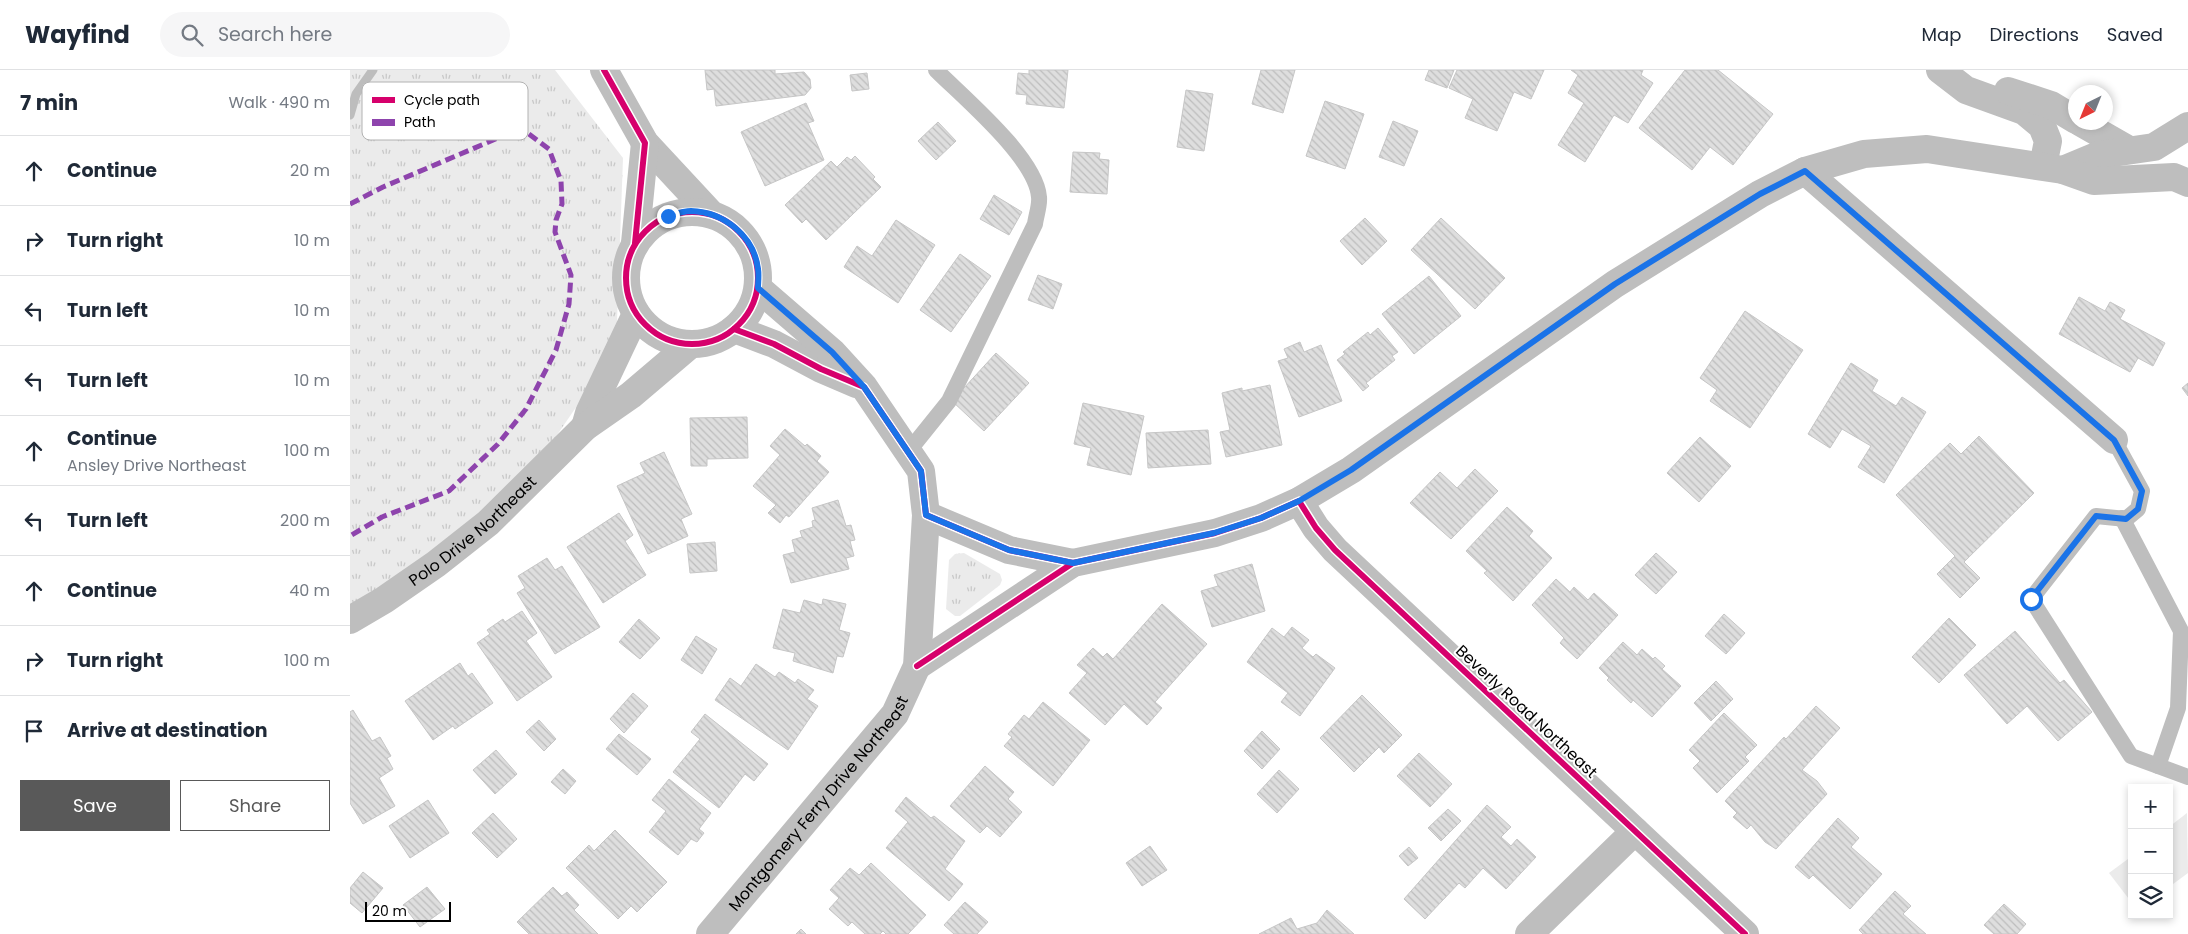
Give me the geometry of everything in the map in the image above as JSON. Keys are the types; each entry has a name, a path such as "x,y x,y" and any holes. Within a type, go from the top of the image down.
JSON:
{"street":[{"path":"604,70 645,143 711,214"},
{"path":"1941,70 2051,105 2068,115"},
{"path":"1941,70 1966,90 2024,111 2042,126 2048,141 2053,168"},
{"path":"2053,168 2100,155 2154,147 2188,126"},
{"path":"2094,130 2129,150"},
{"path":"635,243 650,226 668,216 690,211 711,214 728,222 743,235 753,251 758,269 758,288 753,304 745,318 734,329 714,341 691,344 670,340 651,330 636,314 628,297 625,278 628,260 635,243 645,143"},
{"path":"917,666 1073,563 1214,533 1261,518 1299,501 1351,470 1615,284 1760,194 1805,171 1864,154 1927,149 2053,168 2094,181 2174,178 2188,183"},
{"path":"1805,171 2114,440"},
{"path":"758,288 832,352 864,387 921,471 926,515 1009,550 1073,563"},
{"name":"Polo Drive Northeast","path":"585,427 589,413 636,314"},
{"path":"734,329 774,344 821,369 864,387"},
{"name":"Polo Drive Northeast","path":"350,620 384,600 436,564 488,522 585,427 631,395 691,344"},
{"name":"Beverly Road Northeast","path":"1299,501 1316,528 1335,550 1745,934"},
{"name":"Montgomery Ferry Drive Northeast","path":"710,934 895,714 917,666 926,515"},
{"path":"1529,934 1634,831"}],"lane":[{"path":"908,452 949,401 1035,224 1039,197 1030,170 1009,143 936,70"},
{"path":"2114,440 2142,491 2138,509 2126,519 2096,516 2031,599 2131,756 2188,777"},
{"path":"2122,518 2182,630 2178,708 2158,766"}],"green space":[{"path":"350,70 555,70 623,158 616,349 531,473 350,617"},
{"path":"964,553 1000,574 1002,580 1000,585 960,616 955,616 946,609 949,560 955,554"},
{"path":"2187,813 2188,873 2173,884 2173,829 2173,824"},
{"path":"2128,859 2128,898 2109,873"}],"building":[{"path":"705,70 775,70 775,74 804,72 810,79 811,88 805,95 716,106 714,89 707,90"},
{"path":"1029,70 1068,70 1064,108 1026,104 1027,95 1016,94 1018,73 1029,74"},
{"path":"1261,70 1295,70 1283,113 1252,104"},
{"path":"1429,70 1454,70 1447,88 1425,80"},
{"path":"1457,70 1544,70 1531,99 1514,92 1497,131 1465,118 1473,99 1449,88"},
{"path":"1571,70 1643,70 1641,75 1653,83 1628,123 1614,115 1585,162 1558,145 1584,103 1568,93 1578,75"},
{"path":"1685,70 1718,70 1773,114 1733,165 1710,147 1692,170 1639,128"},
{"path":"867,73 869,89 852,91 850,75"},
{"path":"1186,90 1213,94 1204,151 1177,147"},
{"path":"1325,101 1364,114 1345,169 1306,156"},
{"path":"806,103 814,121 808,123 824,160 765,186 741,132"},
{"path":"1393,121 1418,131 1404,166 1379,157"},
{"path":"938,122 956,141 936,160 918,141"},
{"path":"1073,152 1100,153 1099,159 1109,160 1107,194 1070,192"},
{"path":"855,156 875,177 873,179 881,187 826,240 806,219 802,223 785,205 831,161 837,167 847,157 851,160"},
{"path":"994,195 1022,212 1009,235 980,219"},
{"path":"1365,218 1387,241 1362,265 1340,241"},
{"path":"1441,218 1505,278 1475,309 1411,250"},
{"path":"896,220 935,245 898,303 844,267 857,246 872,256"},
{"path":"960,254 991,276 951,332 920,310"},
{"path":"1038,275 1062,284 1053,309 1028,300"},
{"path":"1429,276 1461,316 1414,354 1382,314"},
{"path":"2079,297 2105,311 2110,302 2125,310 2120,319 2165,343 2153,366 2138,358 2130,372 2059,334"},
{"path":"1745,311 1803,350 1750,428 1710,401 1717,390 1700,378"},
{"path":"1378,328 1398,352 1392,356 1395,360 1366,383 1369,386 1363,391 1337,360 1345,354 1343,352 1368,332 1370,335"},
{"path":"1300,342 1304,352 1321,345 1342,401 1299,417 1278,361 1288,358 1284,349"},
{"path":"996,353 1029,383 984,431 952,401"},
{"path":"1851,363 1878,380 1872,391 1896,406 1902,397 1926,412 1884,483 1858,467 1871,446 1842,429 1830,448 1808,434"},
{"path":"2188,383 2188,396 2182,388"},
{"path":"1270,385 1282,445 1226,457 1220,432 1230,430 1222,393 1242,388 1242,391"},
{"path":"1083,403 1144,416 1131,475 1087,465 1091,448 1074,444"},
{"path":"747,417 748,458 707,459 707,466 691,466 690,418"},
{"path":"785,429 805,446 807,444 821,456 817,461 829,472 789,517 786,515 780,523 768,513 776,505 753,486 780,455 770,446"},
{"path":"1208,430 1211,464 1148,468 1146,433"},
{"path":"1979,436 2034,493 1964,562 1980,578 1960,598 1937,574 1955,556 1896,495 1950,443 1961,454"},
{"path":"1700,437 1731,466 1699,502 1667,473"},
{"path":"664,452 692,514 681,519 688,536 648,554 617,486 645,473 640,463"},
{"path":"1475,469 1498,491 1451,539 1410,503 1440,472 1457,488"},
{"path":"838,500 846,526 851,525 855,540 850,541 854,556 846,558 849,569 791,583 783,555 795,552 792,540 802,537 800,531 813,527 812,521 815,520 812,508"},
{"path":"1507,507 1533,531 1529,536 1552,558 1513,601 1484,573 1487,571 1466,551"},
{"path":"619,513 633,535 625,541 646,575 603,603 567,547"},
{"path":"715,542 717,571 690,573 687,544"},
{"path":"1656,553 1677,572 1656,594 1635,575"},
{"path":"547,558 555,570 562,566 600,627 555,654 517,593 525,588 518,576"},
{"path":"1252,564 1265,611 1212,627 1201,591 1218,586 1214,575"},
{"path":"1556,579 1570,592 1574,587 1588,600 1594,593 1618,615 1577,659 1560,643 1564,638 1532,605"},
{"path":"823,599 846,604 839,630 850,633 843,657 837,656 833,673 793,661 795,653 773,648 783,609 800,613 804,600 822,605"},
{"path":"1162,604 1207,644 1155,702 1162,708 1147,725 1124,704 1105,725 1069,693 1087,673 1077,665 1093,648 1103,657 1107,653 1113,659"},
{"path":"522,611 537,633 526,641 552,677 517,701 477,643 490,634 487,630 503,619 505,622"},
{"path":"1724,614 1745,633 1726,654 1705,636"},
{"path":"1949,618 1976,645 1939,683 1912,657"},
{"path":"639,619 660,638 640,659 619,642"},
{"path":"1292,627 1309,640 1302,648 1313,657 1316,654 1335,668 1300,716 1281,702 1288,693 1247,662 1272,628 1284,637"},
{"path":"2015,631 2060,683 2064,680 2092,712 2058,741 2027,706 2007,724 1964,675"},
{"path":"696,636 717,649 702,674 681,660"},
{"path":"1623,642 1637,655 1642,649 1653,659 1655,657 1665,666 1662,669 1681,686 1652,717 1633,700 1631,703 1607,680 1609,678 1599,668"},
{"path":"460,663 468,676 472,673 493,703 455,729 453,726 433,740 405,701"},
{"path":"756,664 775,677 779,672 795,683 798,679 814,690 807,699 818,706 788,750 715,700 730,678 741,686"},
{"path":"1716,681 1733,699 1711,721 1694,703"},
{"path":"633,693 648,706 624,733 610,719"},
{"path":"1362,695 1402,735 1384,753 1379,747 1354,772 1320,738"},
{"path":"1043,702 1090,740 1053,786 1004,746 1012,737 1008,734 1024,715 1029,719"},
{"path":"1816,706 1840,728 1802,770 1817,781 1827,794 1776,849 1765,842 1751,825 1747,829 1733,817 1737,813 1725,801 1784,737 1786,739"},
{"path":"353,710 372,741 380,737 391,756 387,758 393,769 379,778 395,806 363,824 350,803 350,712"},
{"path":"1724,713 1757,745 1745,757 1749,761 1717,793 1693,768 1700,761 1689,750"},
{"path":"705,714 768,764 754,781 745,774 719,808 673,772 700,739 691,732"},
{"path":"539,720 556,739 544,751 526,732"},
{"path":"1262,731 1280,749 1262,769 1244,751"},
{"path":"619,734 651,759 637,775 606,749"},
{"path":"496,750 517,774 495,794 473,770"},
{"path":"1419,753 1452,784 1430,807 1397,776"},
{"path":"985,766 1014,792 1008,799 1022,812 1000,837 987,826 980,833 950,806"},
{"path":"563,769 576,781 565,794 551,782"},
{"path":"1279,770 1299,789 1277,813 1257,794"},
{"path":"669,779 711,813 699,829 704,833 697,842 691,839 678,855 649,832 666,811 652,800"},
{"path":"906,797 931,818 934,816 965,841 945,869 963,884 949,901 886,848 908,822 895,811"},
{"path":"428,800 449,833 410,858 389,826"},
{"path":"1487,805 1511,827 1501,837 1511,846 1517,839 1536,857 1506,889 1483,868 1465,888 1459,883 1425,919 1404,899"},
{"path":"1448,809 1461,821 1441,841 1428,828"},
{"path":"493,813 517,839 497,858 472,833"},
{"path":"1838,818 1859,838 1851,847 1882,874 1850,909 1813,875 1809,879 1795,867"},
{"path":"615,830 667,882 637,912 631,906 618,919 566,868 589,845 594,851"},
{"path":"1150,846 1167,870 1142,886 1126,863"},
{"path":"1409,847 1418,858 1408,866 1399,856"},
{"path":"871,863 926,915 908,934 886,934 883,931 880,934 865,934 852,922 848,926 829,909 839,898 830,890 850,868 859,875"},
{"path":"363,872 383,888 362,913 350,903 350,888"},
{"path":"427,887 445,909 420,927 403,905"},
{"path":"553,887 562,896 567,892 579,905 574,910 598,934 529,934 517,922"},
{"path":"1895,891 1911,906 1903,914 1926,934 1863,934 1859,930"},
{"path":"965,902 988,922 977,934 954,934 944,925"},
{"path":"2004,904 2026,924 2017,934 1994,934 1984,925"},
{"path":"1327,910 1354,934 1259,934 1291,918 1297,929 1317,923"},
{"path":"801,929 806,934 796,934"}],"waterway":[{"path":"364,82 373,70"},
{"path":"350,115 356,94 362,86"}],"marked path":[{"path":"350,536 382,517 449,491 498,444 526,409 556,350 569,304 571,275 555,232 556,220 562,204 561,181 549,149 528,133"},
{"path":"350,204 383,187 493,140"}],"cycle path":[{"path":"604,70 645,143 635,243"},
{"path":"692,212 705,213 717,217 739,231 753,253 757,265 758,278 757,291 753,303 739,325 717,339 705,343 692,344 679,343 667,339 645,325 631,303 627,291 626,278 627,265 631,253 645,231 667,217 679,213 692,212"},
{"path":"734,329 774,344 821,369 864,387 921,471 926,515 1009,550 1073,563"},
{"path":"917,666 1073,563 1215,533 1261,518 1299,501 1316,528 1335,550 1745,934"}],"route":[{"path":"668,216 690,211 711,214 728,222 743,235 753,251 758,269 758,288 832,352 864,387 921,471 926,515 1009,550 1073,563 1214,533 1261,518 1299,501 1351,470 1615,284 1760,194 1805,171 2114,440 2142,491 2138,509 2126,519 2096,516 2031,599"}]}
